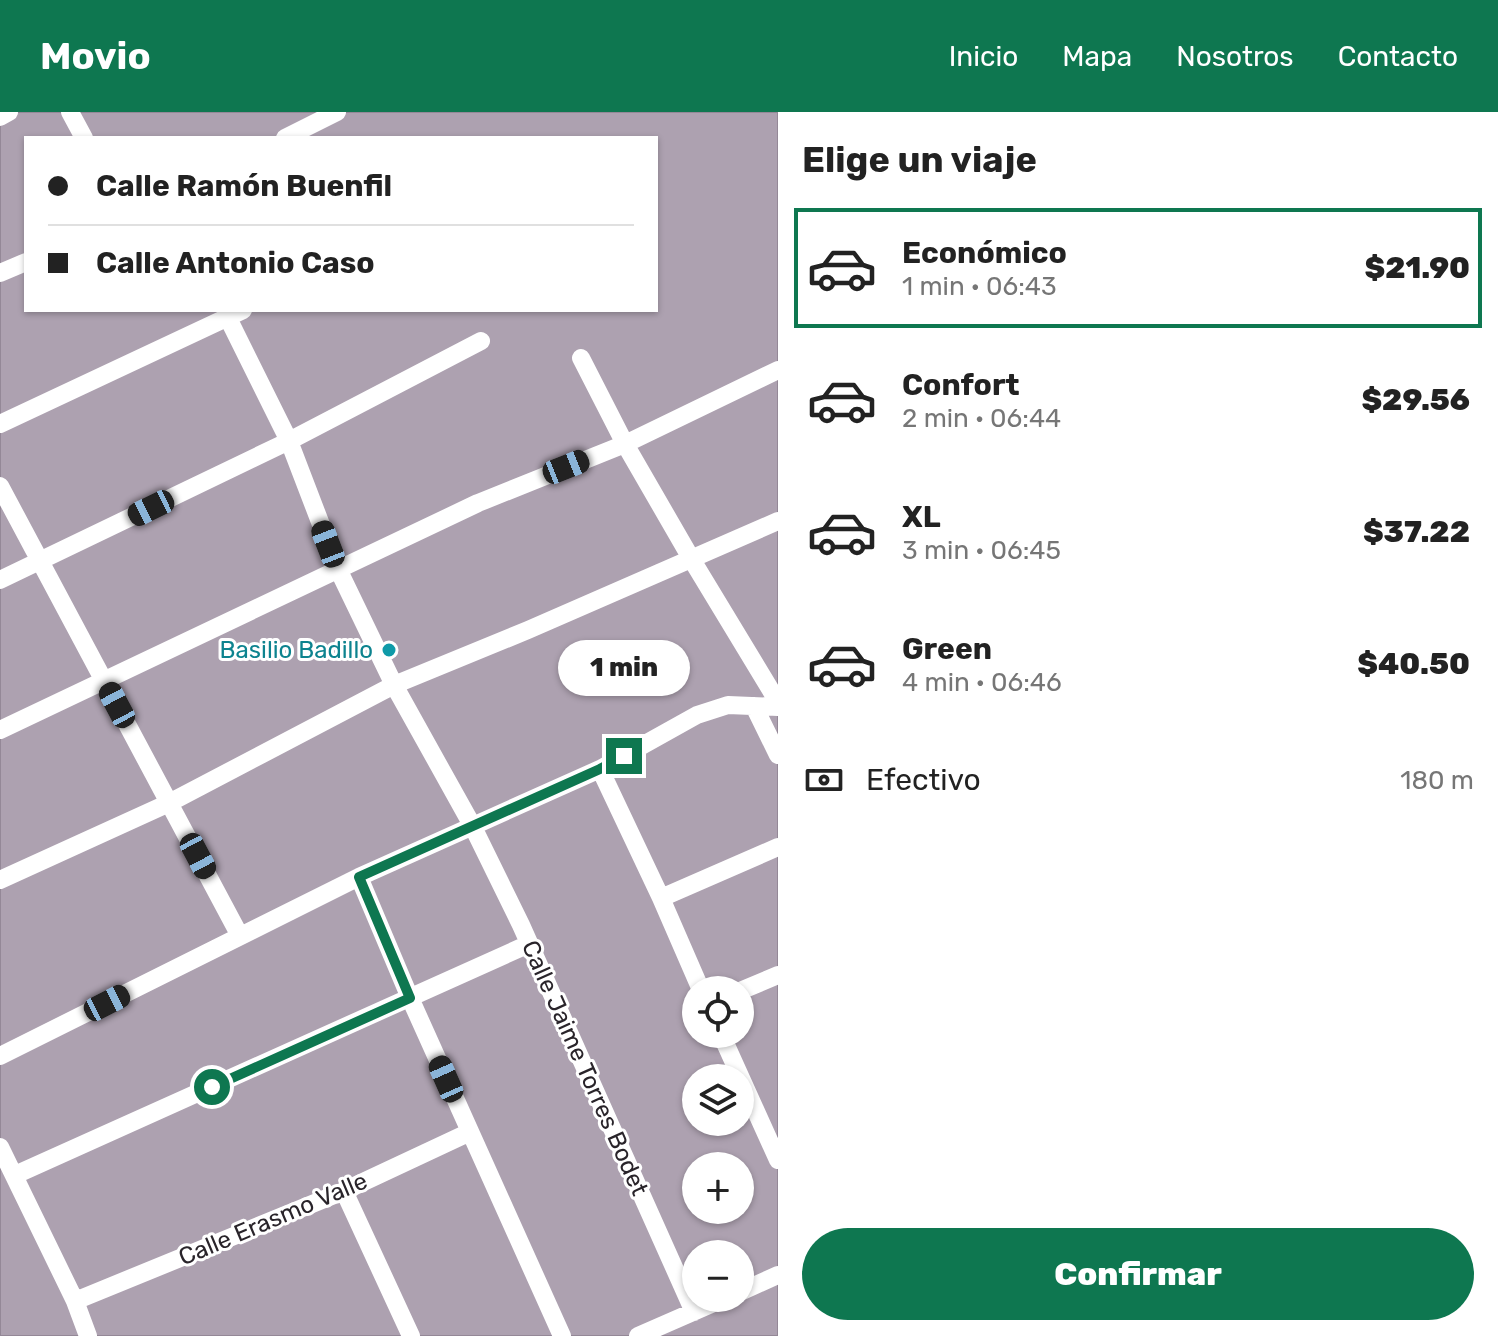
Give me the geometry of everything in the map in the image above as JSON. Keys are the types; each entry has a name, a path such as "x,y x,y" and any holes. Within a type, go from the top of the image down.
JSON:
{"street":[{"path":"0,117 9,112"},
{"path":"70,112 83,136"},
{"path":"289,136 337,112"},
{"path":"0,273 24,263"},
{"path":"0,424 236,314"},
{"name":"Calle Jaime Torres Bodet","path":"236,314 338,569 394,685 472,825 529,944 682,1285"},
{"path":"0,580 289,441 481,341"},
{"path":"0,1056 359,877 600,769 697,715 728,705 778,705 625,444 581,358"},
{"path":"0,730 478,503 625,444 778,370"},
{"path":"0,486 240,936"},
{"path":"0,880 169,803 394,685 778,521"},
{"path":"754,706 778,755"},
{"path":"600,769 695,976"},
{"path":"661,898 778,847"},
{"path":"359,877 562,1336"},
{"path":"15,1175 529,944"},
{"path":"754,985 778,975"},
{"path":"727,1048 778,1160"},
{"name":"Calle Erasmo Valle","path":"75,1301 344,1191 470,1132"},
{"path":"0,1147 75,1301 88,1336"},
{"path":"344,1191 411,1336"},
{"path":"754,1286 778,1275"},
{"path":"638,1336 694,1312"}],"building":[{"name":"Basilio Badillo","path":"0,112 778,112 778,1336 0,1336"}],"place":[{"name":"Basilio Badillo","path":"389,650"}],"route":[{"path":"212,1087 410,998 359,877 624,756"}]}
